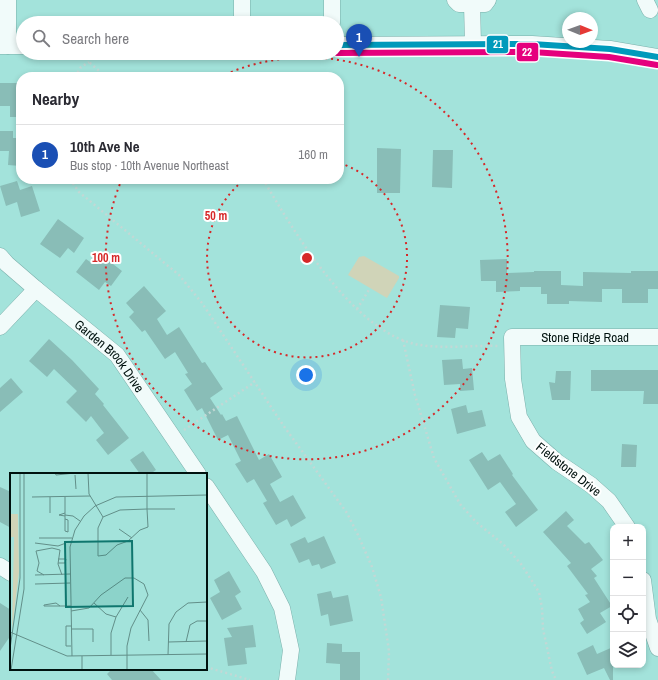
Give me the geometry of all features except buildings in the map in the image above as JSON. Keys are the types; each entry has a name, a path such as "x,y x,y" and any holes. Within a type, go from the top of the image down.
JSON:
{"street":[{"path":"8,0 10,46"},
{"path":"242,0 242,16"},
{"path":"332,0 332,16"},
{"path":"455,0 459,4 485,4 488,0"},
{"path":"472,4 473,44"},
{"path":"344,44 576,46 610,49 658,57"},
{"name":"Garden Brook Drive","path":"0,256 36,289 117,355 197,473"},
{"path":"0,327 36,289"},
{"name":"Stone Ridge Road","path":"512,337 658,337"},
{"name":"Fieldstone Drive","path":"512,337 513,379 519,417 533,441 557,462 591,485 609,501 624,524"},
{"path":"207,487 264,572 282,608 291,650 287,680"},
{"path":"0,566 10,572"},
{"path":"645,596 648,618 658,648"}],"path":[{"path":"78,72 81,67 89,62 100,72"},
{"path":"73,184 79,192 179,275 202,303 283,425 347,513 372,567 381,597 389,651 388,680"},
{"path":"266,184 312,256 338,289 357,309 378,326 392,335 419,345 438,347 489,346"},
{"path":"357,309 370,288"},
{"path":"403,340 415,395 434,458 460,504 476,522 503,544 522,564 539,592 542,608 543,629 552,671 556,680"},
{"path":"173,437 255,382"},
{"path":"207,666 250,680"}],"green space":[{"path":"364,256 399,276 387,298 348,275 359,257"}],"transit line":[{"name":"21","path":"344,45 532,44 610,49 658,57"},
{"name":"22","path":"344,53 532,52 609,57 657,65"}],"place":[{"name":"10th Ave Ne","path":"359,57"}]}
